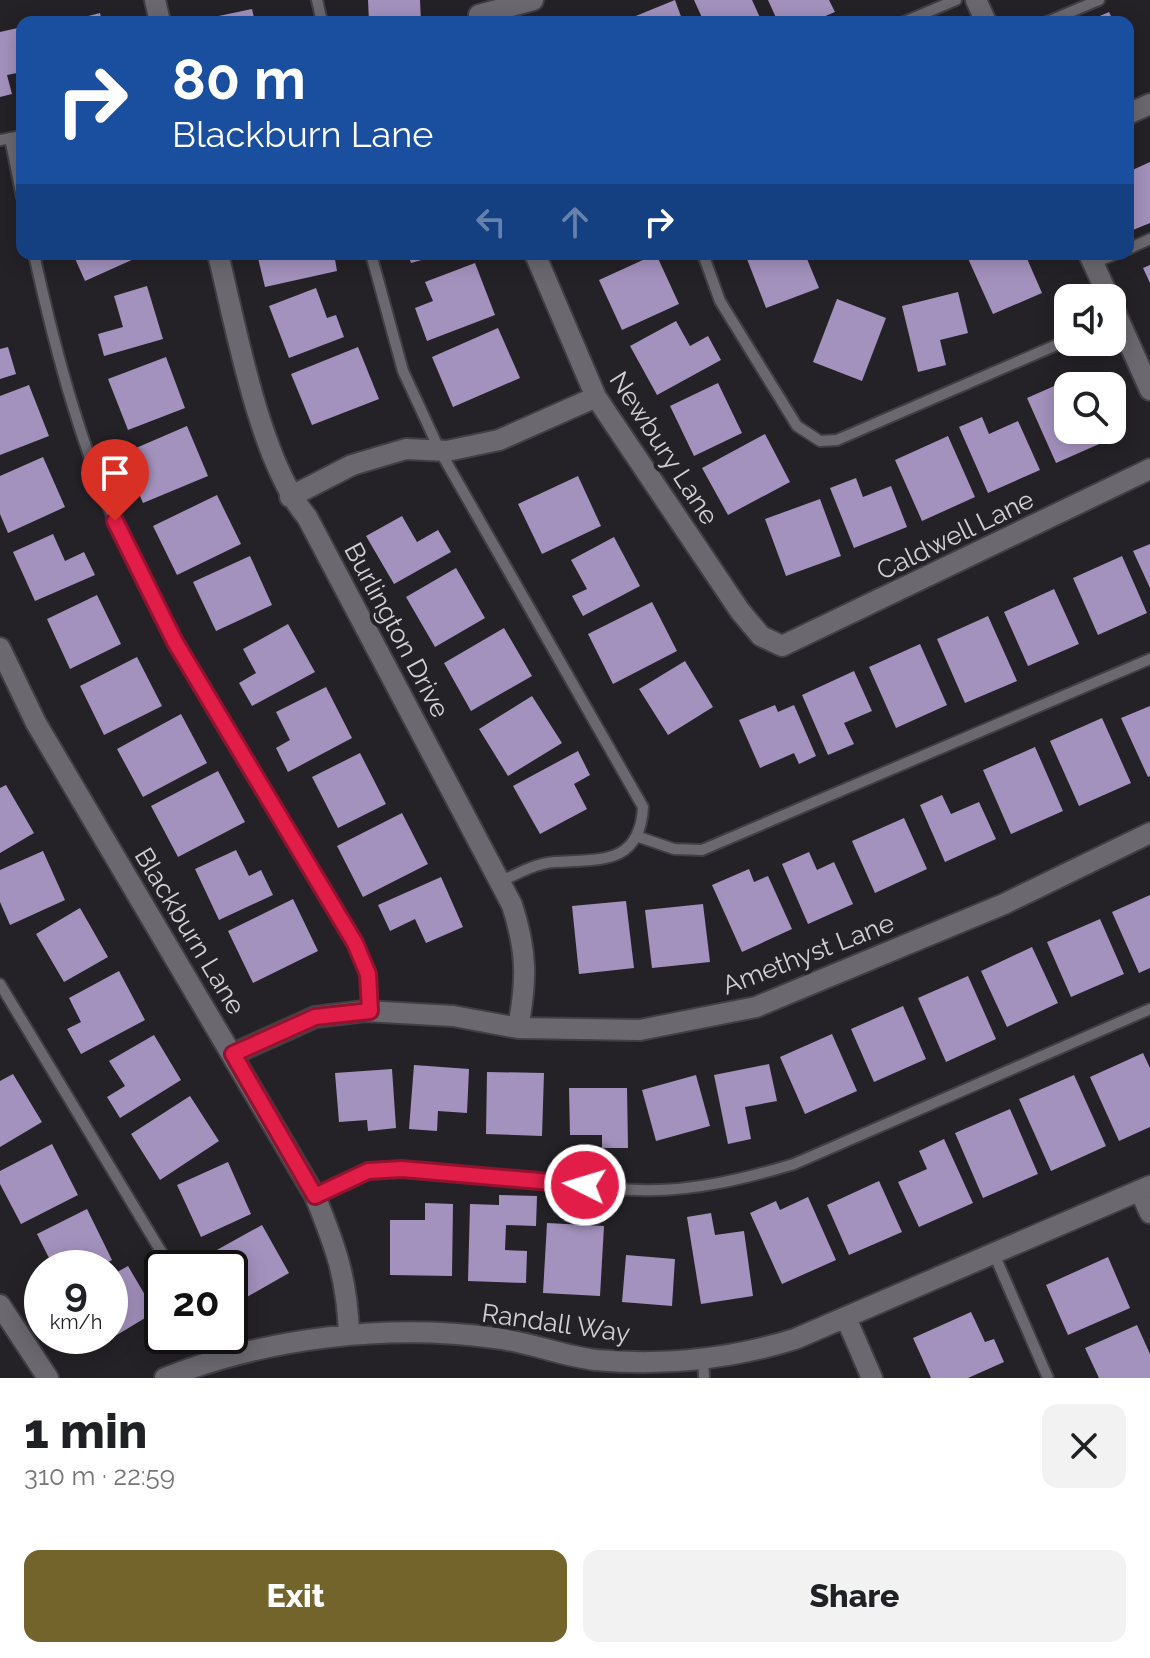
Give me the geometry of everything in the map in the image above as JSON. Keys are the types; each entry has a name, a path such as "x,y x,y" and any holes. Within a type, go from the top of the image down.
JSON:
{"street":[{"path":"479,12 533,0"},
{"name":"Burlington Drive","path":"219,260 253,395 290,497 307,517 502,881 524,940 526,984 518,1028"},
{"name":"Newbury Lane","path":"538,260 596,397 740,611 761,636 782,646"},
{"path":"1091,260 1103,284"},
{"path":"1126,340 1150,390"},
{"path":"290,497 352,465 406,449 440,451 499,440 596,397"},
{"name":"Caldwell Lane","path":"782,646 1150,469"},
{"name":"Blackburn Lane","path":"0,648 36,723 315,1196 336,1246 347,1287 349,1334"},
{"name":"Amethyst Lane","path":"233,1054 315,1017 370,1011 453,1016 518,1028 640,1030 756,1007 1004,904 1150,833"},
{"path":"1145,1188 1150,1213"},
{"name":"Randall Way","path":"165,1378 213,1360 349,1334 496,1338 594,1360 704,1369 846,1318 1145,1188"},
{"path":"0,1305 48,1378"},
{"path":"846,1318 872,1378"}],"lane":[{"path":"918,16 956,0"},
{"path":"1061,16 1099,0"},
{"path":"5,139 16,177"},
{"path":"35,260 68,392 93,469 126,548 190,669 355,943 368,974 370,1011"},
{"path":"373,260 403,371 440,451 643,807 642,828 614,857 589,863 553,862 502,881"},
{"path":"705,260 720,301 797,426 820,441 837,440 1054,346"},
{"path":"636,836 674,849 702,850 1150,659"},
{"path":"0,984 160,1250"},
{"path":"315,1196 368,1171 402,1169 640,1190 705,1186 757,1175 794,1164 1150,1009"},
{"path":"994,1254 1048,1378"},
{"path":"210,1354 213,1360"}],"building":[{"path":"368,0 420,0 421,16 369,16"},
{"path":"675,0 681,16 636,16"},
{"path":"694,0 752,0 759,16 701,16"},
{"path":"768,0 829,0 835,12 825,16 775,16"},
{"path":"252,9 254,16 219,16"},
{"path":"16,28 16,73 7,75 12,94 0,97 0,32"},
{"path":"1150,162 1150,223 1134,230 1134,169"},
{"path":"76,260 132,260 85,281"},
{"path":"258,260 335,260 337,271 265,287"},
{"path":"643,260 659,260 679,304 622,330 599,280"},
{"path":"747,260 807,260 819,288 766,308"},
{"path":"969,260 1028,260 1042,293 993,314"},
{"path":"475,263 495,315 427,341 415,308 433,301 425,282"},
{"path":"1150,265 1150,283 1143,268"},
{"path":"147,286 163,339 104,356 98,334 123,327 114,296"},
{"path":"316,288 327,318 336,315 344,337 289,358 269,306"},
{"path":"958,292 968,333 940,340 946,365 918,372 902,306"},
{"path":"837,299 886,318 862,381 813,362"},
{"path":"676,321 690,346 708,336 721,360 657,395 630,346"},
{"path":"498,328 520,378 453,407 432,357"},
{"path":"8,347 16,374 0,379 0,349"},
{"path":"358,347 379,399 312,425 291,374"},
{"path":"166,357 185,408 128,430 108,379"},
{"path":"718,383 742,433 694,456 670,406"},
{"path":"29,385 49,436 0,455 0,396"},
{"path":"1054,386 1054,444 1099,444 1056,463 1027,398"},
{"path":"982,417 989,434 1018,421 1040,470 988,493 959,427"},
{"path":"187,426 208,476 143,503 122,454"},
{"path":"765,434 790,482 728,515 702,468"},
{"path":"948,436 975,497 922,521 895,460"},
{"path":"43,457 65,507 8,533 0,514 0,476"},
{"path":"578,476 601,526 542,554 518,504"},
{"path":"856,478 863,497 891,486 907,527 854,548 830,488"},
{"path":"217,495 241,544 177,575 153,526"},
{"path":"820,499 841,556 786,576 765,519"},
{"path":"402,516 417,542 438,530 451,552 394,584 366,536"},
{"path":"53,534 65,561 84,552 95,575 35,601 13,552"},
{"path":"614,537 640,586 583,616 572,596 587,589 571,560"},
{"path":"1150,544 1150,588 1133,551"},
{"path":"250,556 272,605 216,631 193,582"},
{"path":"1122,556 1147,613 1098,635 1073,578"},
{"path":"456,568 485,618 435,647 406,597"},
{"path":"1054,589 1079,644 1028,666 1004,612"},
{"path":"97,595 121,644 70,669 47,619"},
{"path":"652,602 677,651 613,684 588,634"},
{"path":"988,616 1017,681 965,703 937,639"},
{"path":"288,624 315,672 252,706 239,683 256,673 243,649"},
{"path":"504,628 532,676 471,711 444,663"},
{"path":"920,644 947,705 896,728 869,667"},
{"path":"137,657 162,706 104,735 80,686"},
{"path":"685,661 713,707 668,735 639,689"},
{"path":"854,671 872,711 844,723 854,744 828,755 802,695"},
{"path":"326,687 352,738 288,772 276,748 290,740 276,712"},
{"path":"532,696 562,743 508,776 479,729"},
{"path":"775,705 778,712 794,705 816,756 799,764 794,753 760,768 739,720"},
{"path":"1150,706 1150,776 1148,777 1121,718"},
{"path":"181,714 207,763 143,797 117,749"},
{"path":"1102,718 1131,783 1079,806 1050,741"},
{"path":"1035,747 1063,811 1011,834 983,770"},
{"path":"578,751 590,775 574,784 587,809 540,834 513,786"},
{"path":"360,753 386,804 338,828 312,777"},
{"path":"218,771 245,822 178,857 151,806"},
{"path":"6,785 34,833 0,853 0,788"},
{"path":"942,795 951,814 979,802 996,839 945,862 920,805"},
{"path":"402,813 428,864 363,897 337,846"},
{"path":"904,818 927,869 875,893 852,841"},
{"path":"236,850 249,876 261,870 273,895 219,920 195,869"},
{"path":"43,851 65,900 10,925 0,902 0,870"},
{"path":"809,852 817,870 834,862 853,904 808,924 782,864"},
{"path":"749,869 754,882 768,876 792,929 742,952 712,885"},
{"path":"441,877 463,927 426,943 415,919 390,931 378,905"},
{"path":"1150,895 1150,968 1139,973 1112,912"},
{"path":"293,899 318,951 253,983 228,931"},
{"path":"626,901 634,968 579,974 572,906"},
{"path":"703,904 710,962 652,968 645,910"},
{"path":"80,908 108,957 64,982 36,934"},
{"path":"1100,919 1124,974 1071,997 1047,942"},
{"path":"1032,947 1058,1003 1007,1027 981,971"},
{"path":"119,971 145,1020 81,1054 67,1029 81,1022 69,998"},
{"path":"968,976 996,1039 946,1062 918,998"},
{"path":"903,1006 926,1059 874,1082 851,1029"},
{"path":"832,1034 857,1091 805,1114 780,1057"},
{"path":"154,1035 181,1080 120,1118 107,1097 125,1086 109,1061"},
{"path":"1143,1053 1150,1068 1150,1127 1119,1141 1090,1077"},
{"path":"769,1064 777,1101 745,1107 751,1139 728,1144 714,1075"},
{"path":"414,1065 469,1069 467,1113 438,1111 437,1131 409,1129"},
{"path":"392,1069 396,1128 368,1131 367,1120 339,1122 335,1073"},
{"path":"487,1072 544,1073 542,1136 486,1134"},
{"path":"13,1074 42,1122 0,1147 0,1081"},
{"path":"696,1075 710,1126 656,1141 642,1090"},
{"path":"1074,1075 1106,1146 1051,1171 1019,1099"},
{"path":"569,1088 627,1088 628,1148 602,1148 602,1135 570,1135"},
{"path":"190,1096 219,1141 160,1180 131,1134"},
{"path":"1010,1109 1038,1174 983,1198 955,1133"},
{"path":"944,1139 973,1203 919,1227 898,1182 927,1169 919,1151"},
{"path":"52,1144 78,1195 21,1224 0,1184 0,1171"},
{"path":"228,1162 251,1214 201,1237 177,1185"},
{"path":"879,1181 902,1232 849,1255 827,1205"},
{"path":"499,1195 537,1196 536,1226 506,1225 505,1250 527,1251 526,1283 468,1281 470,1204 499,1205"},
{"path":"808,1197 836,1260 782,1284 750,1213 776,1201 780,1210"},
{"path":"425,1203 453,1204 452,1276 390,1275 390,1220 425,1220"},
{"path":"87,1209 107,1250 45,1250 37,1234"},
{"path":"711,1213 715,1235 744,1231 753,1296 701,1304 687,1217"},
{"path":"547,1223 604,1226 600,1296 543,1293"},
{"path":"262,1225 289,1273 248,1296 248,1250 217,1250"},
{"path":"626,1255 675,1259 672,1306 622,1302"},
{"path":"1108,1257 1130,1308 1068,1335 1046,1285"},
{"path":"128,1266 144,1293 144,1319 128,1328"},
{"path":"971,1312 985,1342 994,1339 1004,1362 968,1378 931,1378 913,1338"},
{"path":"1137,1325 1150,1354 1150,1378 1099,1378 1085,1348"}],"route":[{"path":"115,521 190,669 355,943 368,974 370,1011 315,1017 233,1054 315,1196 368,1171 402,1169 585,1185"}]}
